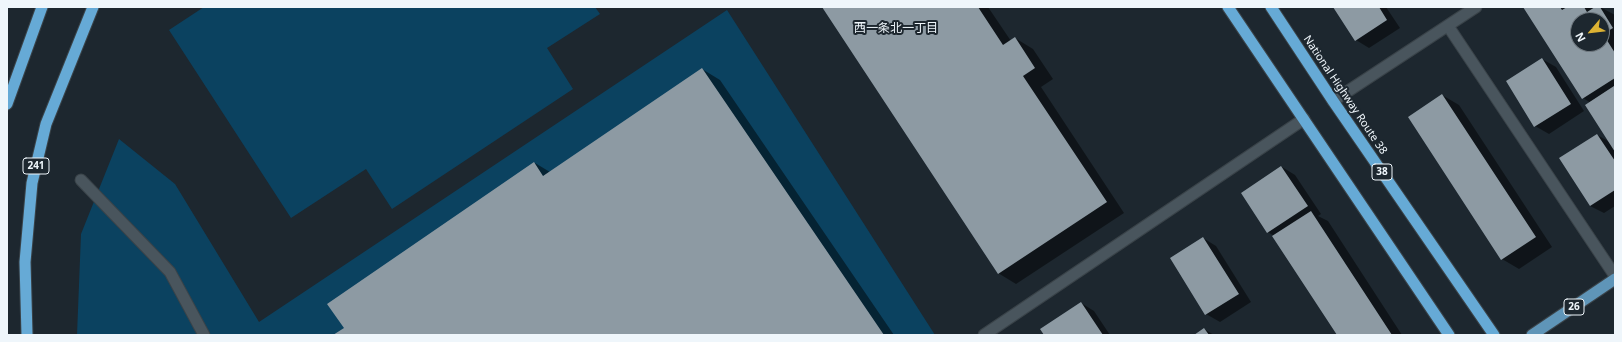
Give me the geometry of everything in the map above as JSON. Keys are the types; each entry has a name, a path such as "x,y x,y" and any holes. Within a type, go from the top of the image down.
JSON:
{"highway":[{"path":"7,104 42,7"},
{"name":"241","path":"28,335 25,262 32,183 46,124 93,7"},
{"path":"1228,7 1449,335"},
{"name":"National Highway Route 38","path":"1271,7 1333,101 1494,335"}],"main road":[{"name":"26","path":"1532,335 1615,279"}],"street":[{"path":"1333,101 1476,7"},
{"path":"1448,26 1615,276"},
{"path":"984,335 1304,119"},
{"path":"81,180 170,272 204,335"}],"shaded area":[{"path":"204,7 595,7 600,14 547,48 573,89 392,209 366,169 291,218 169,30"},
{"path":"727,10 935,335 77,335 81,234 119,139 175,184 259,322"}],"building":[{"path":"822,7 978,7 1003,45 1015,37 1035,68 1023,76 1107,202 998,274"},
{"path":"1333,7 1379,7 1387,20 1355,41"},
{"path":"1523,7 1560,7 1562,10 1567,7 1584,7 1587,12 1570,12 1570,52 1610,52 1610,45 1615,53 1615,78 1582,99"},
{"path":"1595,7 1600,7 1603,12 1587,12"},
{"path":"1542,58 1571,104 1534,127 1506,81"},
{"path":"702,68 884,335 333,335 344,328 327,304 534,162 543,176"},
{"path":"1614,86 1615,88 1615,152 1585,105"},
{"path":"1442,94 1536,237 1501,260 1408,117"},
{"path":"1597,134 1615,161 1615,190 1590,206 1559,158"},
{"path":"1281,166 1308,206 1267,233 1241,193"},
{"path":"1311,211 1392,335 1337,335 1272,236"},
{"path":"1203,237 1239,294 1205,315 1170,258"},
{"path":"1081,302 1103,335 1044,335 1040,329"},
{"path":"1204,328 1209,335 1194,335"}],"district":[{"name":"西一条北一丁目","path":"896,29"}]}
